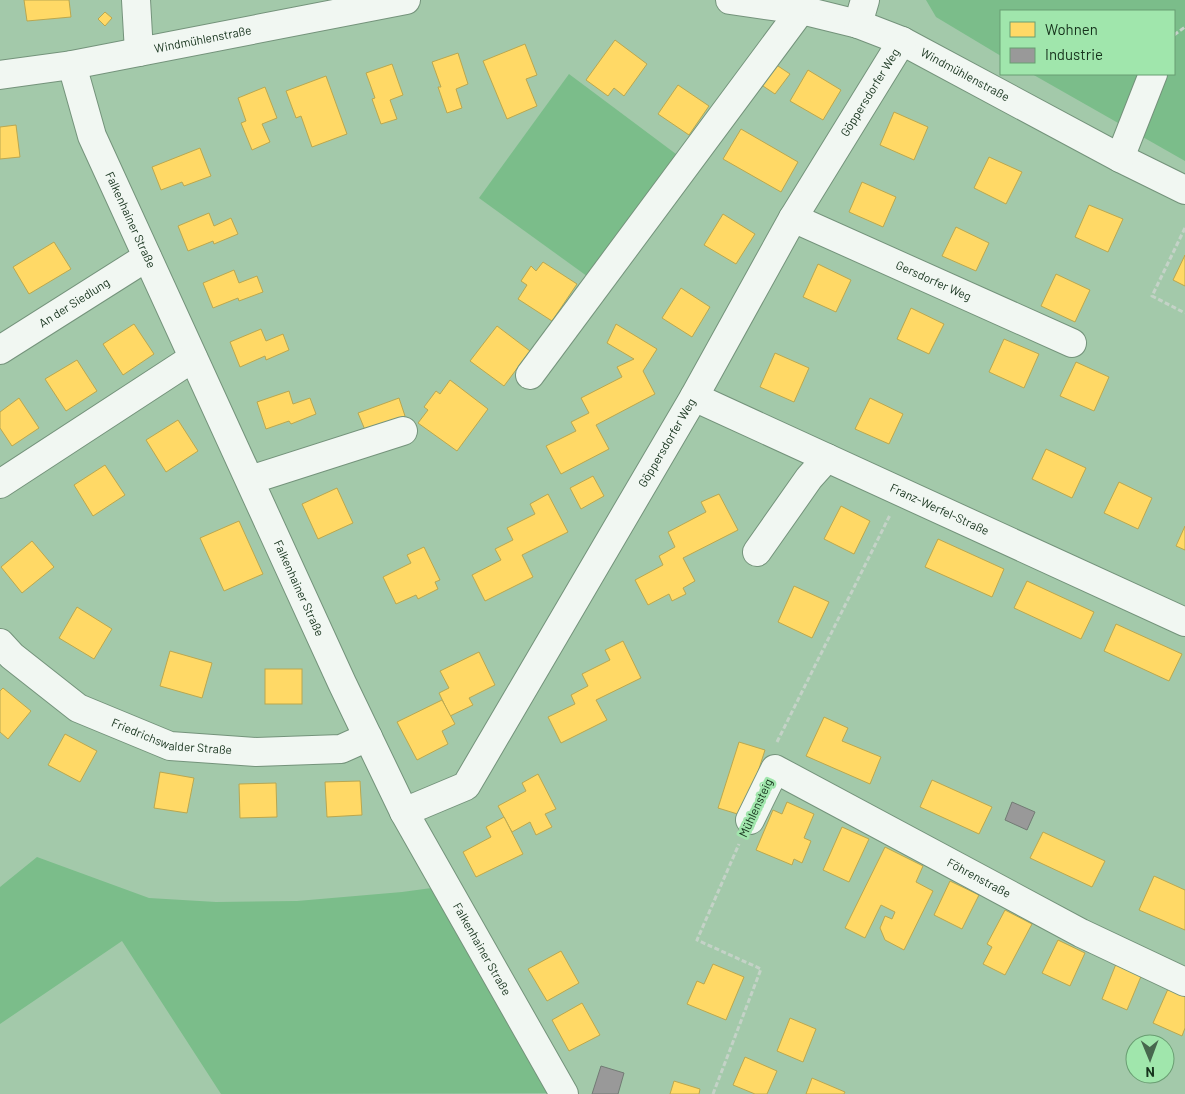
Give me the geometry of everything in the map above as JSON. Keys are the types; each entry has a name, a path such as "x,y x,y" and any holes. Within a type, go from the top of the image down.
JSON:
{"street":[{"path":"136,0 139,52"},
{"name":"Windmühlenstraße","path":"0,75 72,65 399,0"},
{"name":"Windmühlenstraße","path":"730,0 801,10 862,12 902,41 1120,158 1185,190"},
{"path":"530,375 801,10"},
{"name":"Göppersdorfer Weg","path":"404,812 466,786 694,396 793,218 902,41"},
{"name":"Falkenhainer Straße","path":"72,65 92,136 368,737 404,812 564,1094"},
{"path":"1120,158 1153,75"},
{"name":"Gersdorfer Weg","path":"793,218 1072,344"},
{"name":"An der Siedlung","path":"0,350 146,256"},
{"path":"0,484 194,358"},
{"name":"Franz-Werfel-Straße","path":"694,396 1185,622"},
{"path":"250,480 403,430"},
{"path":"757,552 809,478 827,458"},
{"name":"Friedrichswalder Straße","path":"0,643 12,656 78,708 170,746 256,752 341,749 368,737"},
{"name":"Mühlensteig","path":"750,820 775,769"},
{"name":"Föhrenstraße","path":"775,769 1081,933 1185,982"}],"path":[{"path":"1185,228 1152,296 1185,313"},
{"name":"Mühlensteig","path":"775,769 774,748 901,492"},
{"name":"Mühlensteig","path":"713,1094 761,969 696,940 750,820"}],"green space":[{"path":"926,0 1185,0 1185,161 1034,75 1175,75 1175,10 1000,10 1000,55 936,17"},
{"path":"569,74 680,157 591,279 479,198"},
{"path":"37,857 149,898 216,902 297,901 439,887 557,1093 221,1094 122,941 0,1024 0,887"}],"building: Wohnen":[{"path":"24,0 69,0 71,17 27,21"},
{"path":"105,12 112,18 105,26 98,19"},
{"path":"615,40 647,64 624,96 614,88 608,96 586,80"},
{"path":"525,44 537,75 526,79 537,106 507,119 483,61"},
{"path":"458,53 468,84 456,89 462,108 447,113 438,87 441,87 432,62"},
{"path":"772,62 790,74 775,94 757,82"},
{"path":"392,64 403,95 390,100 397,119 381,124 372,99 375,98 366,73"},
{"path":"808,70 841,90 823,120 790,101"},
{"path":"326,76 347,134 312,147 301,116 296,118 286,91"},
{"path":"678,85 709,106 689,135 658,114"},
{"path":"265,87 277,118 262,124 270,142 252,150 241,123 246,121 238,98"},
{"path":"894,112 928,127 914,160 880,145"},
{"path":"16,125 20,157 0,159 0,127"},
{"path":"741,129 798,162 781,192 723,159"},
{"path":"200,148 211,176 184,186 182,182 161,190 152,167"},
{"path":"989,157 1022,172 1006,204 974,188"},
{"path":"862,182 896,197 883,227 849,212"},
{"path":"1089,205 1123,219 1108,252 1075,237"},
{"path":"209,213 214,226 231,218 238,234 214,244 213,241 188,251 178,226"},
{"path":"723,214 755,234 736,264 704,245"},
{"path":"956,227 989,243 976,271 942,256"},
{"path":"54,242 71,269 29,294 13,267"},
{"path":"1185,255 1185,286 1173,280"},
{"path":"543,262 577,284 552,321 518,299 527,285 521,281 531,266 536,271"},
{"path":"818,264 851,280 836,312 803,297"},
{"path":"234,270 239,283 257,276 263,292 239,301 238,298 213,308 203,283"},
{"path":"1056,274 1090,290 1075,322 1041,306"},
{"path":"681,288 710,307 692,337 662,318"},
{"path":"911,308 944,324 929,354 897,339"},
{"path":"134,324 154,354 123,375 103,344"},
{"path":"616,324 657,349 643,371 655,394 596,425 609,449 561,474 546,446 576,431 571,422 589,413 581,398 622,377 617,367 634,359 607,343"},
{"path":"497,326 530,351 504,386 470,361"},
{"path":"261,329 266,341 283,334 289,350 266,360 265,356 240,367 230,342"},
{"path":"1004,339 1039,354 1024,388 989,372"},
{"path":"775,353 809,368 794,402 760,387"},
{"path":"77,360 97,391 66,411 45,379"},
{"path":"1076,362 1109,377 1094,411 1060,396"},
{"path":"450,380 488,409 457,451 418,423 428,410 424,407 436,391 440,394"},
{"path":"289,391 293,404 310,398 316,414 291,424 289,421 266,429 257,402"},
{"path":"19,398 39,428 12,446 0,428 0,412"},
{"path":"399,398 405,416 365,430 358,413"},
{"path":"870,398 903,414 889,444 855,429"},
{"path":"178,420 198,451 166,472 146,440"},
{"path":"1046,449 1086,468 1072,498 1032,479"},
{"path":"105,465 125,495 93,516 74,485"},
{"path":"593,476 604,496 581,509 570,488"},
{"path":"1119,482 1152,498 1138,529 1104,513"},
{"path":"337,488 353,523 318,539 302,504"},
{"path":"548,494 568,532 522,555 533,577 485,601 472,575 501,560 495,549 513,540 507,528 535,514 530,504"},
{"path":"719,494 738,530 683,558 695,581 683,588 686,594 672,601 669,594 648,605 635,580 663,565 659,556 675,547 668,532 706,512 701,502"},
{"path":"841,506 870,521 854,554 824,539"},
{"path":"239,521 263,574 224,591 200,538"},
{"path":"1185,526 1185,550 1176,546"},
{"path":"938,539 1004,569 992,597 925,567"},
{"path":"32,541 54,567 22,593 1,567"},
{"path":"424,547 440,580 435,582 438,589 418,599 416,595 396,604 383,577 411,563 407,555"},
{"path":"1027,581 1094,612 1081,639 1014,608"},
{"path":"794,586 829,602 812,638 778,622"},
{"path":"77,607 112,629 94,659 59,638"},
{"path":"1116,624 1182,654 1169,681 1104,651"},
{"path":"623,641 641,678 596,700 607,720 561,743 548,717 575,704 571,695 588,686 582,674 610,660 605,650"},
{"path":"170,651 212,663 202,698 160,686"},
{"path":"479,652 495,685 469,698 473,705 450,716 439,693 449,688 440,671"},
{"path":"265,669 302,669 302,704 265,704"},
{"path":"3,688 31,711 8,739 0,732 0,691"},
{"path":"442,700 455,724 442,731 448,744 417,760 397,722"},
{"path":"824,717 848,728 842,741 881,757 870,784 806,756"},
{"path":"65,734 97,751 80,782 48,765"},
{"path":"739,742 765,750 744,816 718,808"},
{"path":"160,772 194,778 187,813 154,808"},
{"path":"538,774 556,809 545,814 552,827 536,835 530,822 512,832 498,806 526,791 522,783"},
{"path":"932,780 992,807 979,834 920,807"},
{"path":"360,781 362,815 327,817 325,782"},
{"path":"276,783 277,817 240,818 239,784"},
{"path":"787,802 814,814 804,838 811,841 802,863 794,859 792,865 756,850 773,810 782,814"},
{"path":"504,817 523,854 476,877 463,852 491,837 486,827"},
{"path":"842,827 869,839 849,882 823,870"},
{"path":"1043,832 1105,861 1092,887 1030,858"},
{"path":"885,847 923,866 916,882 933,891 904,950 885,940 880,928 885,916 892,919 895,912 881,905 865,938 845,928"},
{"path":"1154,876 1185,890 1185,930 1139,910"},
{"path":"950,881 979,895 962,929 934,915"},
{"path":"1005,910 1032,924 1005,975 983,964 992,947 987,944"},
{"path":"1058,940 1085,953 1070,986 1042,973"},
{"path":"561,951 579,983 547,1001 528,969"},
{"path":"713,964 744,977 726,1020 687,1004 697,981 704,984"},
{"path":"1116,964 1142,974 1127,1010 1102,999"},
{"path":"1168,989 1185,996 1185,1028 1182,1036 1153,1023"},
{"path":"582,1003 600,1035 569,1051 552,1020"},
{"path":"790,1018 816,1029 803,1062 777,1051"},
{"path":"745,1057 777,1071 767,1094 755,1094 733,1085"},
{"path":"812,1078 845,1092 844,1094 806,1094"},
{"path":"674,1081 700,1089 699,1094 670,1094"}],"building: Industrie":[{"path":"1012,802 1035,812 1027,830 1005,820"},
{"path":"601,1066 624,1073 618,1094 592,1094"}]}
